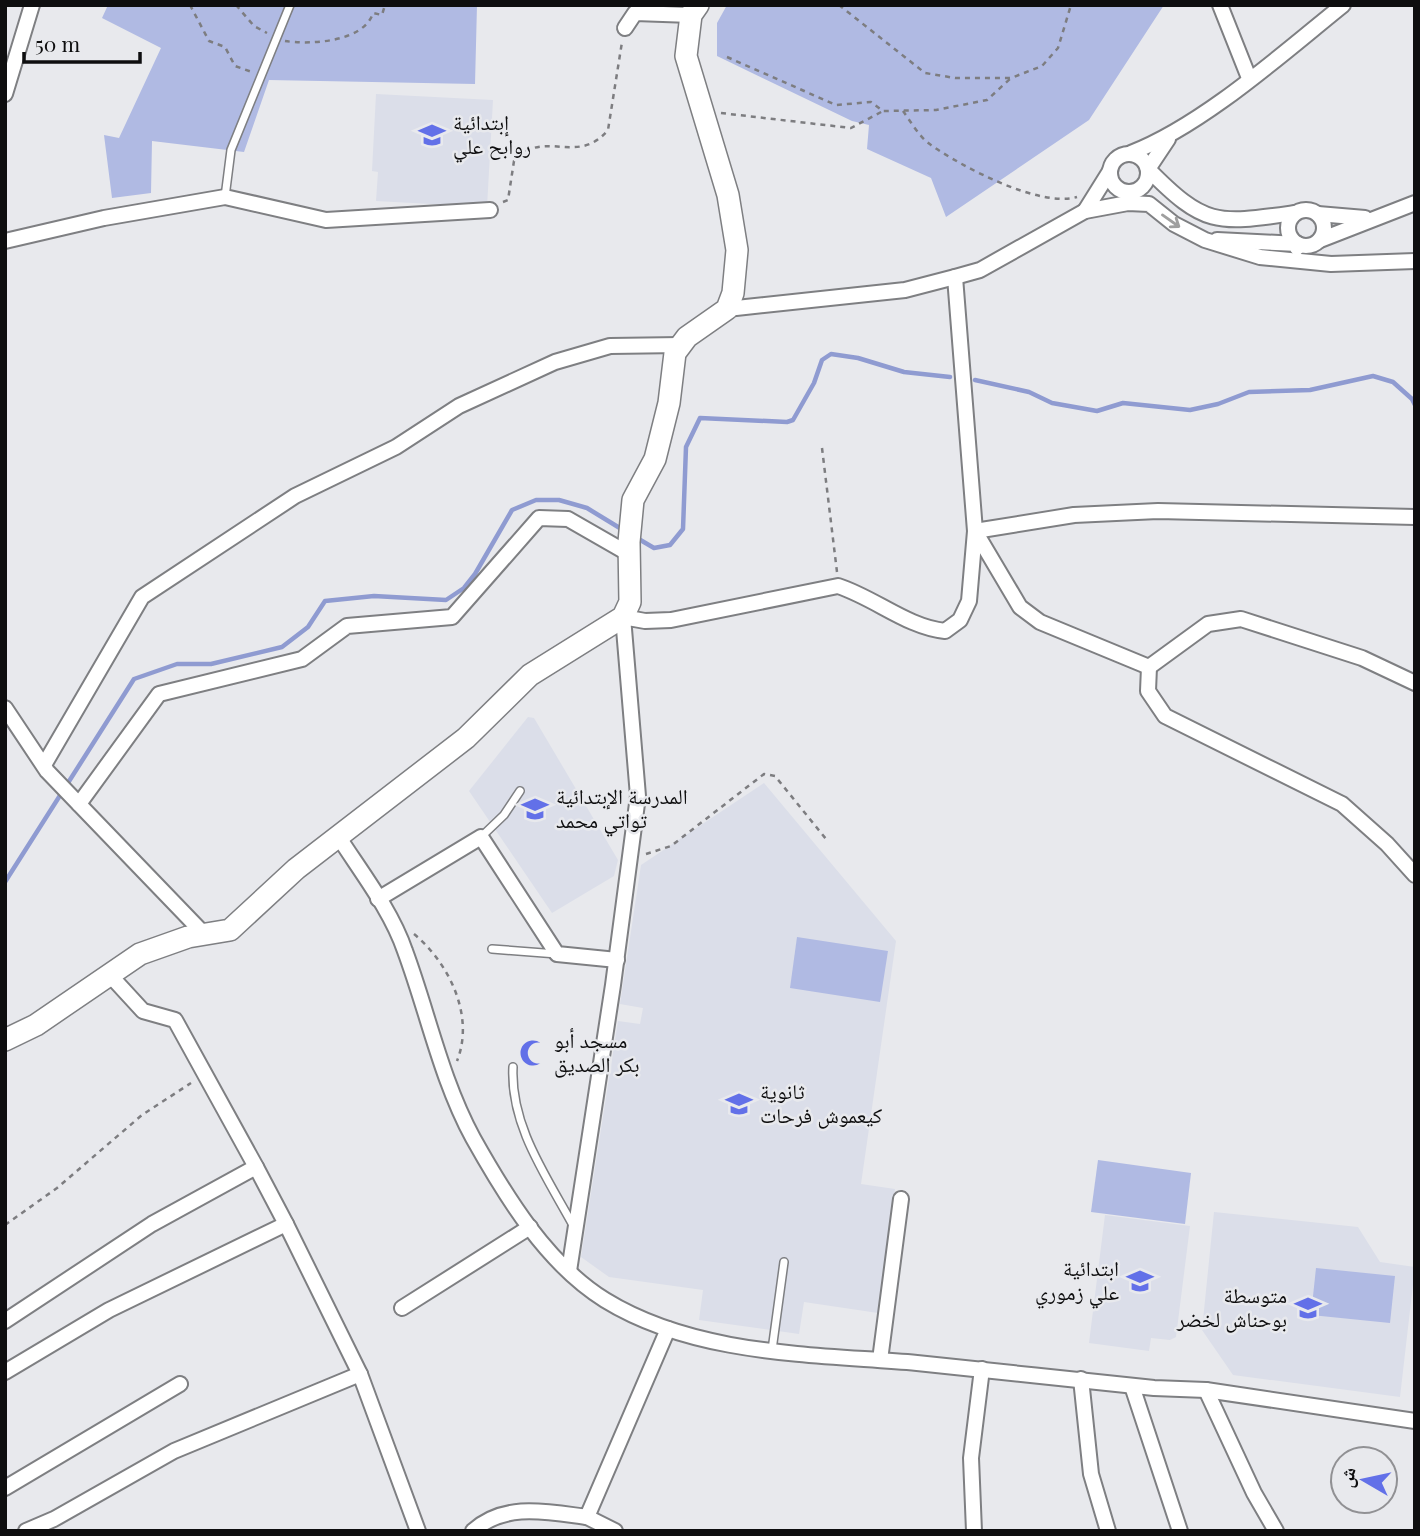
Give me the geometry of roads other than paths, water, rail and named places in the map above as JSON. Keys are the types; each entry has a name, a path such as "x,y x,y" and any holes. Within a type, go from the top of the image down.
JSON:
{"main road":[{"path":"5,1040 36,1025 140,954 204,934 230,930 296,869 466,738 530,675 623,617 630,602 629,540 633,500 655,459 669,403 675,353 687,337 727,309 733,293 737,250 729,195 686,56 694,10"}],"street":[{"path":"5,94 32,5"},
{"path":"1220,5 1249,78"},
{"path":"1090,210 1115,160 1171,136 1343,5"},
{"path":"625,28 635,13 694,10"},
{"path":"727,309 905,290 980,270 1146,182 1148,169 1171,136"},
{"path":"1131,153 1142,159 1148,169 1180,201 1260,257"},
{"path":"1110,171 1113,183 1149,204 1174,224 1205,240 1260,257 1331,264 1415,261"},
{"path":"5,241 104,218 225,197 326,220 490,210"},
{"path":"1090,210 1128,203 1149,204"},
{"path":"1205,240 1310,246 1370,218 1415,203"},
{"path":"1202,215 1225,221 1247,221 1307,210 1318,214 1370,218"},
{"path":"1294,262 1298,244 1288,229 1296,214"},
{"path":"1318,214 1324,224 1320,240"},
{"path":"569,1271 617,960 638,796 623,617 645,621 671,620 838,586 859,593 926,629 945,631 960,620 969,601 975,531 956,277"},
{"path":"44,765 142,597 295,496 396,447 459,406 555,362 610,346 681,345"},
{"path":"975,531 1074,515 1158,511 1415,517"},
{"path":"70,795 159,694 302,659 347,626 452,617 539,518 568,519 629,540"},
{"path":"975,531 1020,607 1040,622 1149,667"},
{"path":"1149,667 1208,624 1241,619 1362,658 1415,683"},
{"path":"1149,667 1148,691 1166,716 1342,804 1387,844 1415,875"},
{"path":"5,708 44,765 70,795 204,934"},
{"path":"338,836 404,948 444,1069 474,1138 530,1227 569,1271 602,1298 639,1319 695,1338 772,1350 1132,1386 1206,1390 1415,1421"},
{"path":"377,899 481,837 557,954 617,960"},
{"path":"109,974 143,1012 175,1020 286,1224 360,1374 418,1531"},
{"path":"5,1321 152,1224 256,1167"},
{"path":"880,1360 901,1199"},
{"path":"5,1373 109,1310 286,1224"},
{"path":"402,1308 530,1227"},
{"path":"587,1517 668,1329"},
{"path":"974,1531 971,1458 982,1369"},
{"path":"26,1531 54,1519 174,1451 360,1374"},
{"path":"1081,1379 1091,1474 1108,1531"},
{"path":"5,1488 180,1384"},
{"path":"1132,1386 1180,1531"},
{"path":"1206,1390 1254,1493 1276,1531"},
{"path":"473,1531 485,1520 508,1512 541,1511 587,1517 615,1531"}],"lane":[{"path":"225,197 231,150 290,5"},
{"path":"481,837 504,815 520,791"},
{"path":"492,949 557,954"},
{"path":"513,1067 512,1091 538,1167 576,1230"},
{"path":"772,1350 784,1262"}],"waterway":[{"path":"637,538 654,548 670,545 683,529 686,447 700,418 787,422 793,420 814,383 822,360 831,354 858,358 904,372 950,377"},
{"path":"975,380 1029,392 1052,403 1097,411 1123,403 1190,410 1218,404 1249,392 1310,390 1373,376 1393,382 1415,405"},
{"path":"5,882 134,679 177,664 211,664 282,647 308,627 325,601 374,596 446,600 464,588 475,574 512,510 536,500 559,500 587,508 623,530"}],"place":[{"name":"إبتدائية روابح علي","path":"432,135"},
{"name":"المدرسة الإبتدائية تواتي محمد","path":"535,809"},
{"name":"مسجد أبو بكر الصديق","path":"533,1053"},
{"name":"ثانوية كيعموش فرحات","path":"739,1104"},
{"name":"ابتدائية علي زموري","path":"1140,1281"},
{"name":"متوسطة بوحناش لخضر","path":"1308,1308"}]}
